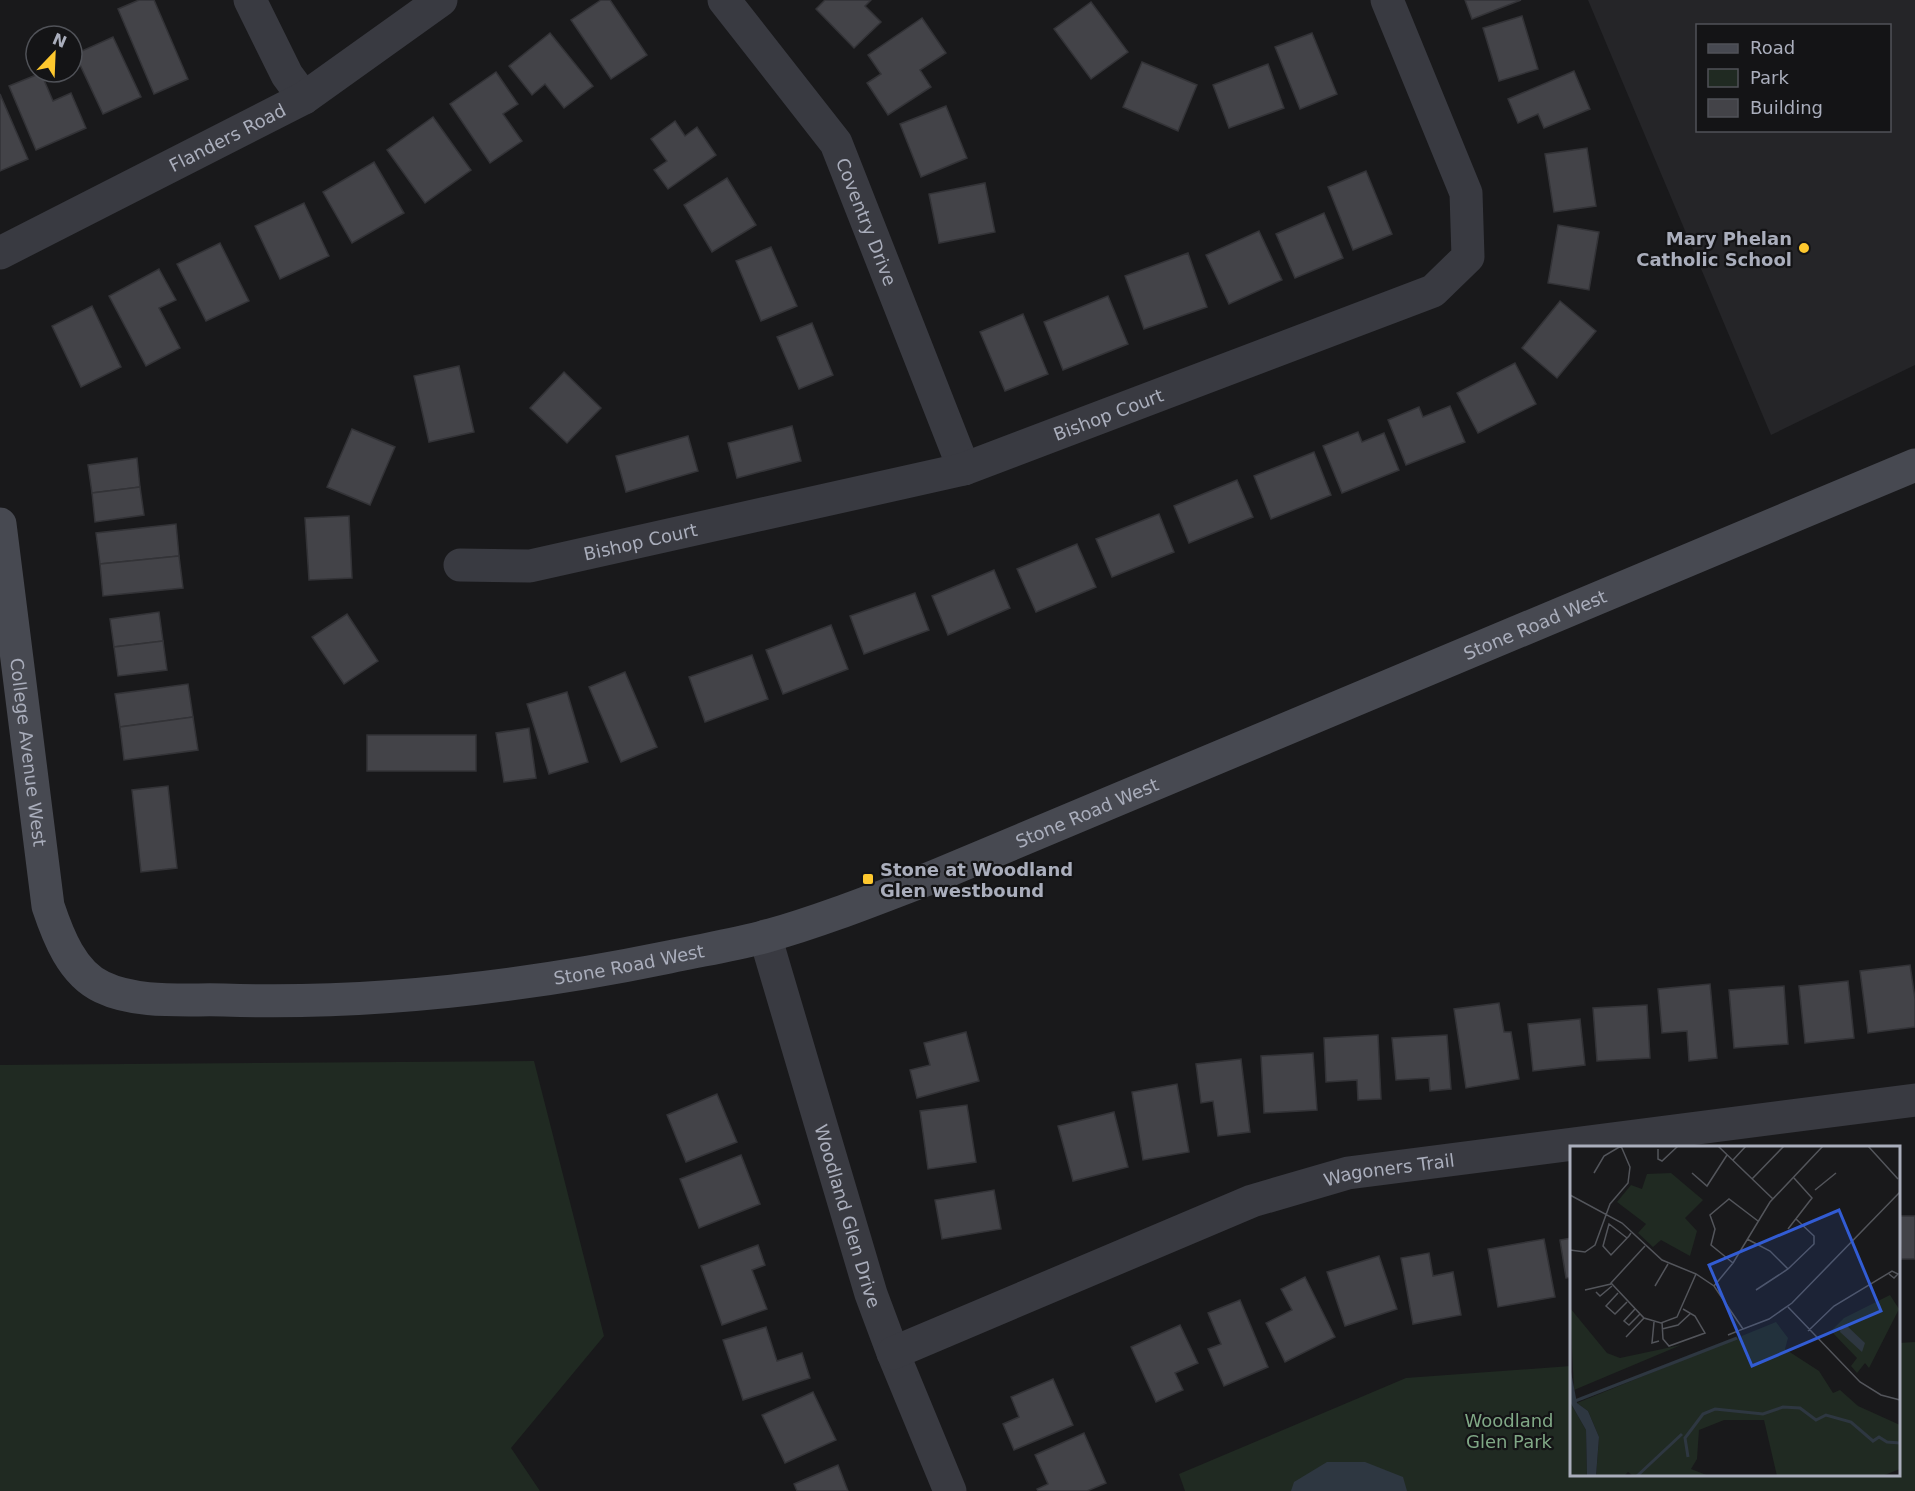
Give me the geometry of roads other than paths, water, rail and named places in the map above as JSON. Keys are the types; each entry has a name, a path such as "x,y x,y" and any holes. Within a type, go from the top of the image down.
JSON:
{"main road":[{"name":"Stone Road West","path":"81,972 101,987 133,997 291,1002 459,992 606,970 765,936 834,915 933,877 1915,465"},
{"name":"College Avenue West","path":"0,524 6,621 48,906 57,933 81,972"}],"street":[{"path":"250,0 287,75 304,98"},
{"name":"Flanders Road","path":"0,253 304,98 441,0"},
{"name":"Coventry Drive","path":"724,0 836,144 964,469"},
{"name":"Bishop Court","path":"460,565 530,566 964,469 1433,291 1468,257 1467,193 1387,0"},
{"name":"Woodland Glen Drive","path":"765,936 871,1294 950,1491"},
{"name":"Wagoners Trail","path":"893,1353 1252,1201 1347,1173 1915,1100"}],"place":[{"name":"Mary Phelan Catholic School","path":"1804,248"},
{"name":"Stone at Woodland Glen westbound","path":"868,879"}],"park label":[{"name":"Woodland Glen Park","path":"1509,1430"}]}
